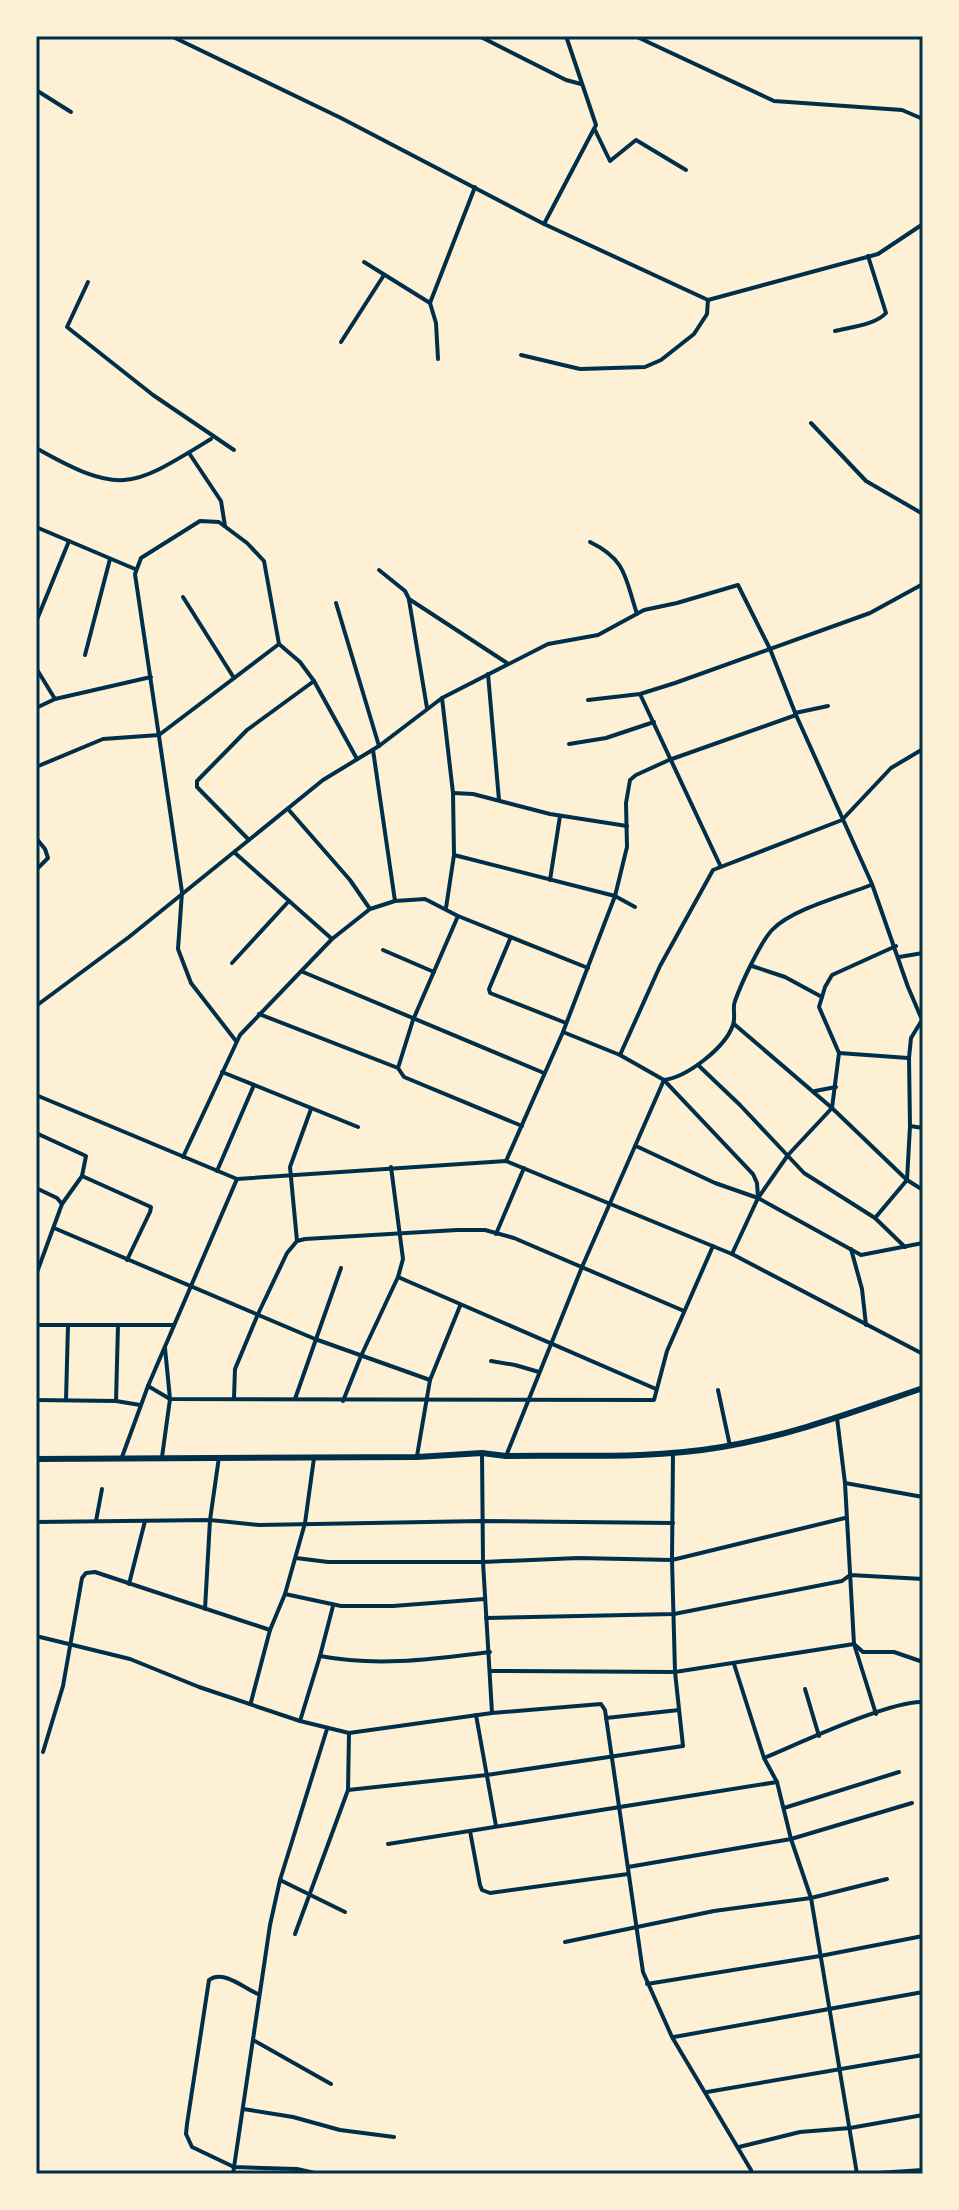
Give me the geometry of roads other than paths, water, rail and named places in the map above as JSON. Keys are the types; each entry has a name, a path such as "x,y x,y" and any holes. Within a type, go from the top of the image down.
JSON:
{"main road":[{"path":"36,1459 417,1457 482,1453 506,1456 673,1454 730,1446 923,1388"}],"street":[{"path":"171,36 341,118 544,224 708,300 868,256 887,249 923,224"},
{"path":"479,36 566,80 581,84"},
{"path":"566,36 595,120 595,130 610,161 636,140 686,170"},
{"path":"635,36 774,101 902,110 923,119"},
{"path":"36,90 71,112"},
{"path":"544,224 595,130"},
{"path":"438,359 436,323 430,303 475,187"},
{"path":"835,331 874,321 886,313 868,256"},
{"path":"364,262 430,303"},
{"path":"341,342 384,275"},
{"path":"88,282 67,327 213,438 234,450"},
{"path":"521,355 580,369 645,367 661,360 694,334 707,314 708,300"},
{"path":"811,423 866,481 923,514"},
{"path":"36,448 105,481 129,481 152,473 213,438"},
{"path":"189,453 221,501 226,528"},
{"path":"236,1041 197,992 177,941 182,892 135,569 141,558 200,521 219,522 247,543 264,561 279,644 300,662 314,681 357,759"},
{"path":"36,527 135,569"},
{"path":"36,622 69,541"},
{"path":"590,542 617,559 637,614"},
{"path":"85,655 110,559"},
{"path":"379,570 405,591 409,599 427,708"},
{"path":"588,700 640,694 770,649 870,613 923,584"},
{"path":"36,1006 129,937 323,780 379,746 442,698 548,644 604,633 650,608 738,585 770,649 795,714 872,884 922,1021 911,1038 909,1058 907,1180 875,1218"},
{"path":"183,597 234,678"},
{"path":"409,599 507,663"},
{"path":"336,603 379,746"},
{"path":"36,767 103,739 159,735 279,644"},
{"path":"36,668 55,699"},
{"path":"488,674 499,800"},
{"path":"36,708 55,699 151,677"},
{"path":"249,840 197,787 197,781 247,730 314,681"},
{"path":"640,694 720,865"},
{"path":"442,698 453,793 454,855 446,908"},
{"path":"506,1161 563,1032 615,896 627,847 626,803 630,780 669,760 795,714 828,706"},
{"path":"569,744 606,738 654,722"},
{"path":"620,1055 660,966 709,874 720,865 842,820 891,768 923,749"},
{"path":"373,750 395,901"},
{"path":"453,793 499,800 560,816 627,826"},
{"path":"288,808 356,887 370,909"},
{"path":"550,880 560,816"},
{"path":"36,838 48,858 36,870"},
{"path":"235,852 332,939"},
{"path":"454,855 615,896 635,907"},
{"path":"664,1080 683,1076 722,1041 734,1024 733,1003 765,939 776,926 872,884"},
{"path":"183,1157 236,1041 332,939 370,909 395,901 425,899 458,916 588,968"},
{"path":"232,963 289,901"},
{"path":"398,1068 413,1020 458,916"},
{"path":"510,938 488,991 566,1023"},
{"path":"732,1254 758,1198 788,1155 832,1108 839,1053 819,1007 828,980 832,975 896,946"},
{"path":"383,950 434,972"},
{"path":"899,957 923,953"},
{"path":"752,966 785,977 822,997"},
{"path":"303,972 545,1073"},
{"path":"259,1014 398,1068 404,1077 522,1126"},
{"path":"734,1024 832,1108 907,1180 923,1190"},
{"path":"563,1032 620,1055 664,1080 753,1174 758,1198"},
{"path":"839,1053 909,1058"},
{"path":"698,1065 809,1177 875,1218 905,1247"},
{"path":"222,1072 358,1127"},
{"path":"506,1456 608,1205 664,1080"},
{"path":"217,1171 254,1085"},
{"path":"813,1091 836,1087"},
{"path":"36,1095 237,1179 506,1161 732,1254 923,1354"},
{"path":"297,1241 289,1175 311,1109"},
{"path":"910,1126 923,1128"},
{"path":"36,1133 86,1156 82,1176 62,1204 36,1275"},
{"path":"636,1146 715,1183 758,1198 865,1256 923,1243"},
{"path":"343,1401 398,1277 403,1255 391,1167"},
{"path":"496,1234 524,1168"},
{"path":"82,1176 151,1207 127,1260"},
{"path":"122,1458 140,1405 237,1179"},
{"path":"36,1188 57,1198 62,1204"},
{"path":"54,1228 315,1339 430,1380"},
{"path":"234,1398 235,1369 287,1253 297,1241 480,1230 582,1267 684,1311"},
{"path":"36,1244 44,1248"},
{"path":"148,1386 170,1399 652,1401 657,1397 656,1389 684,1311 713,1246"},
{"path":"851,1249 862,1289 866,1325"},
{"path":"295,1399 341,1268"},
{"path":"398,1277 656,1389"},
{"path":"417,1457 429,1401 430,1380 460,1306"},
{"path":"36,1325 174,1325"},
{"path":"66,1400 68,1325"},
{"path":"116,1401 118,1325"},
{"path":"162,1457 170,1399 165,1347"},
{"path":"491,1361 539,1372"},
{"path":"718,1390 730,1446"},
{"path":"36,1400 116,1401 140,1405"},
{"path":"837,1416 845,1483 854,1644 876,1714"},
{"path":"482,1453 483,1562 492,1671 492,1713"},
{"path":"348,1790 487,1775 683,1746 675,1672 673,1454"},
{"path":"205,1609 210,1520 219,1457"},
{"path":"250,1703 270,1630 296,1558 305,1523 314,1458"},
{"path":"845,1483 923,1497"},
{"path":"96,1521 102,1489"},
{"path":"296,1558 328,1562 483,1562 578,1558 672,1560 845,1518"},
{"path":"36,1522 210,1520 259,1525 482,1521 673,1523"},
{"path":"129,1584 145,1521"},
{"path":"43,1752 63,1686 82,1578 86,1573 95,1572 270,1630"},
{"path":"486,1618 674,1614 842,1581 850,1575 923,1579"},
{"path":"285,1594 333,1606 393,1606 485,1599"},
{"path":"300,1721 333,1606"},
{"path":"36,1636 130,1659 199,1687 300,1721 349,1733 492,1713 600,1703 606,1718 647,1984 672,2037 751,2170"},
{"path":"854,1644 863,1652 894,1652 923,1662"},
{"path":"492,1671 675,1672 854,1644"},
{"path":"320,1656 358,1662 439,1659 490,1652"},
{"path":"734,1664 764,1758 777,1782 791,1839 811,1898 859,2174 923,2170"},
{"path":"805,1689 819,1736"},
{"path":"764,1758 876,1714 913,1702 923,1702"},
{"path":"606,1718 679,1710"},
{"path":"476,1715 496,1826"},
{"path":"233,2174 258,1994 280,1880 327,1729"},
{"path":"295,1934 348,1790 349,1733"},
{"path":"784,1808 899,1772"},
{"path":"388,1844 777,1782"},
{"path":"628,1867 791,1839 912,1803"},
{"path":"470,1831 480,1885 482,1890 490,1893 628,1874"},
{"path":"565,1942 714,1911 811,1898 887,1879"},
{"path":"280,1880 345,1912"},
{"path":"647,1984 923,1936"},
{"path":"258,1994 222,1975 214,1975 209,1980 193,2076 186,2134 188,2142 192,2147 234,2167 297,2169 319,2174"},
{"path":"672,2037 923,1992"},
{"path":"252,2039 331,2084"},
{"path":"707,2092 923,2055"},
{"path":"243,2109 293,2117 340,2130 394,2137"},
{"path":"739,2147 800,2132 850,2128 923,2115"}]}
